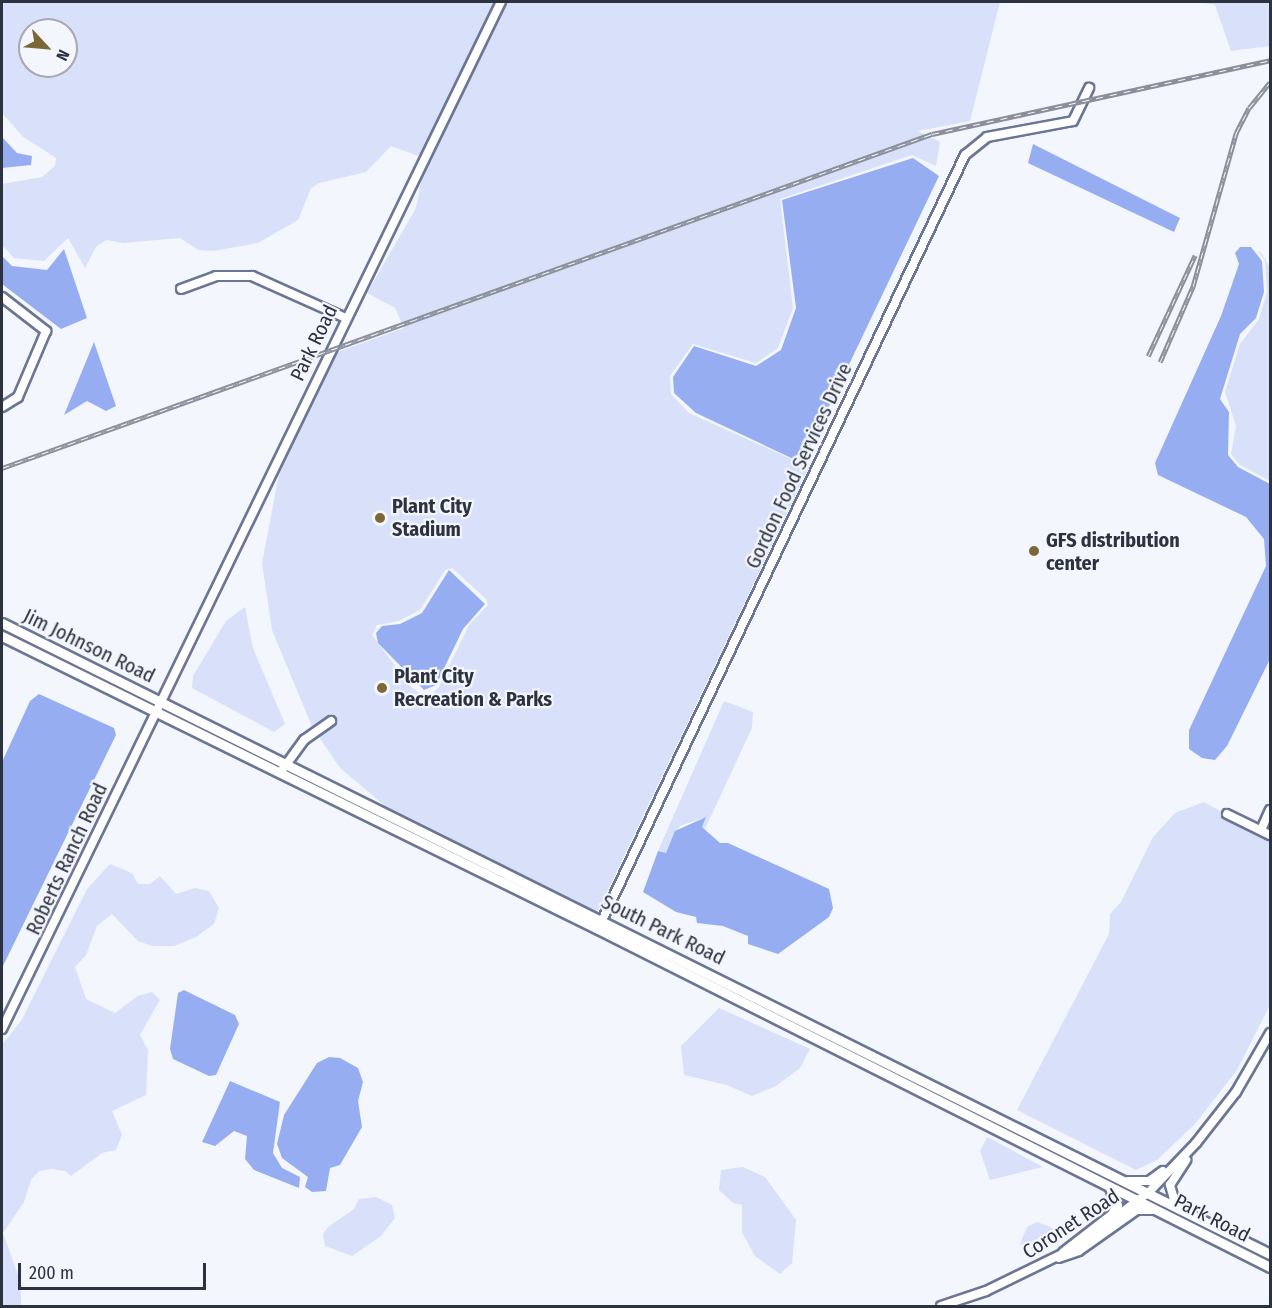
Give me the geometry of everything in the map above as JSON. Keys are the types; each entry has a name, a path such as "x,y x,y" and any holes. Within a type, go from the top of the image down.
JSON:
{"main road":[{"name":"Jim Johnson Road","path":"2,623 77,660 158,706"},
{"path":"2,628 65,660 77,660"},
{"name":"Jim Johnson Road","path":"2,636 68,669 158,706"},
{"name":"South Park Road","path":"158,706 239,740 283,769 372,805 1149,1192"},
{"name":"South Park Road","path":"158,706 283,769 377,821 598,929 1138,1201"},
{"path":"377,821 394,821 504,875 510,874"},
{"path":"502,882 526,889 590,919 603,920"},
{"path":"598,929 643,940"},
{"path":"1047,1156 1124,1189 1149,1192"},
{"path":"1056,1258 1112,1214 1116,1198 1108,1186"},
{"name":"Park Road","path":"1149,1192 1270,1254"},
{"path":"1138,1201 1163,1204 1244,1241"},
{"name":"Park Road","path":"1138,1201 1270,1267"},
{"path":"1056,1258 1078,1250 1136,1209 1153,1209"},
{"path":"1228,1246 1270,1262"}],"street":[{"name":"Park Road","path":"158,706 501,2"},
{"name":"Gordon Food Services Drive","path":"598,929 965,155 987,136 1073,121 1089,88"},
{"path":"181,288 216,276 252,276 275,283 346,318"},
{"path":"2,297 46,331 46,339 18,397 2,407"},
{"name":"Roberts Ranch Road","path":"2,1029 158,706"},
{"path":"283,769 304,740 331,721"},
{"path":"1261,830 1270,810"},
{"path":"1227,814 1270,835"},
{"path":"1186,1211 1174,1199 1170,1185 1196,1143 1267,1050 1270,1034"},
{"path":"1123,1179 1149,1181 1196,1143"},
{"name":"Coronet Road","path":"941,1306 1056,1258 1149,1192 1196,1143"}],"shaded area":[{"path":"2,2 497,2 421,157 391,146 366,172 319,183 311,188 298,220 258,243 214,251 198,250 180,238 123,243 106,240 96,247 85,268 68,238 44,261 14,258 2,245 2,184 42,177 55,166 56,158 22,136 2,113"},
{"path":"505,2 1000,2 970,121 918,131 940,142 936,166 912,155 780,199 793,308 778,348 756,363 693,344 670,376 671,394 689,413 809,467 597,913 390,810 340,768 317,734 336,722 332,717 313,729 272,630 262,563 280,469 332,354 404,328 395,308 367,293 416,208 424,166","holes":["452,568 486,599 488,605 469,625 439,687 427,698 411,687 372,635 377,625 399,621 420,610 445,570"]},
{"path":"1199,2 1270,2 1270,46 1231,51 1215,5"},
{"path":"1257,250 1262,254 1270,268 1270,481 1240,465 1231,454 1236,426 1225,392 1240,344 1259,319 1267,292 1265,261"},
{"path":"245,607 253,648 285,724 274,732 192,688 193,676 226,621"},
{"path":"724,701 753,712 752,728 705,829 701,827 705,818 680,826 666,853 658,851"},
{"path":"1204,802 1270,839 1270,1005 1237,1070 1195,1124 1157,1160 1136,1170 1017,1110 1109,934 1110,914 1121,902 1153,837 1175,813"},
{"path":"110,864 132,873 138,884 150,884 160,876 176,894 195,888 209,891 219,908 214,924 196,937 174,946 152,946 138,941 112,914 97,926 86,955 75,967 86,999 115,1013 138,996 152,992 160,1000 140,1035 148,1050 146,1095 112,1111 122,1135 116,1150 102,1153 71,1176 65,1171 51,1169 39,1171 31,1180 24,1202 3,1233 21,1283 21,1306 2,1306 2,1045 21,1021 87,889"},
{"path":"719,1008 810,1049 800,1068 776,1086 752,1096 727,1085 684,1075 681,1046"},
{"path":"987,1137 1043,1167 990,1180 980,1151"},
{"path":"743,1167 765,1177 796,1220 792,1263 780,1274 755,1256 742,1232 742,1205 733,1203 719,1190 721,1170"},
{"path":"376,1197 392,1205 395,1218 381,1236 352,1256 325,1246 323,1234 328,1227 353,1210 359,1199"},
{"path":"1037,1222 1053,1228 1051,1237 1042,1246 1020,1244 1027,1227"}],"water":[{"path":"2,137 17,153 32,156 31,165 2,168"},
{"path":"1033,144 1180,218 1174,232 1028,163"},
{"path":"913,158 939,176 802,463 696,413 674,393 673,377 694,346 756,366 781,350 796,308 782,200"},
{"path":"1240,247 1251,247 1262,261 1264,292 1256,318 1240,334 1220,399 1229,412 1228,455 1238,467 1270,484 1270,659 1227,746 1215,760 1202,758 1189,749 1189,730 1266,566 1264,539 1246,517 1158,475 1155,463 1221,316 1239,264 1235,253"},
{"path":"64,249 87,318 61,329 2,284 2,256 12,266 47,270"},
{"path":"94,342 116,406 106,411 87,401 64,415"},
{"path":"449,570 485,604 463,629 436,685 424,690 378,643 376,633 382,626 400,624 422,613"},
{"path":"39,694 114,728 116,735 2,968 2,762 30,701"},
{"path":"706,817 702,827 720,843 728,843 829,889 833,908 829,917 778,954 748,944 748,936 723,926 697,923 696,917 676,912 643,892 658,851 666,853 675,831"},
{"path":"184,990 235,1015 239,1024 216,1075 209,1076 173,1059 170,1049 178,993"},
{"path":"329,1057 340,1058 358,1068 363,1082 358,1101 362,1127 340,1165 330,1168 326,1191 312,1192 305,1187 308,1177 282,1158 277,1144 284,1115 317,1063"},
{"path":"230,1081 280,1102 273,1153 282,1168 300,1177 299,1188 254,1170 245,1159 247,1136 234,1131 215,1146 202,1142"}],"railway":[{"path":"2,468 932,134 1270,60"},
{"path":"1160,362 1193,286 1236,133 1249,108 1270,82"},
{"path":"1148,356 1195,255"}],"place":[{"name":"Plant City Stadium","path":"380,518"},
{"name":"GFS distribution center","path":"1034,551"},
{"name":"Plant City Recreation & Parks","path":"382,688"}]}
